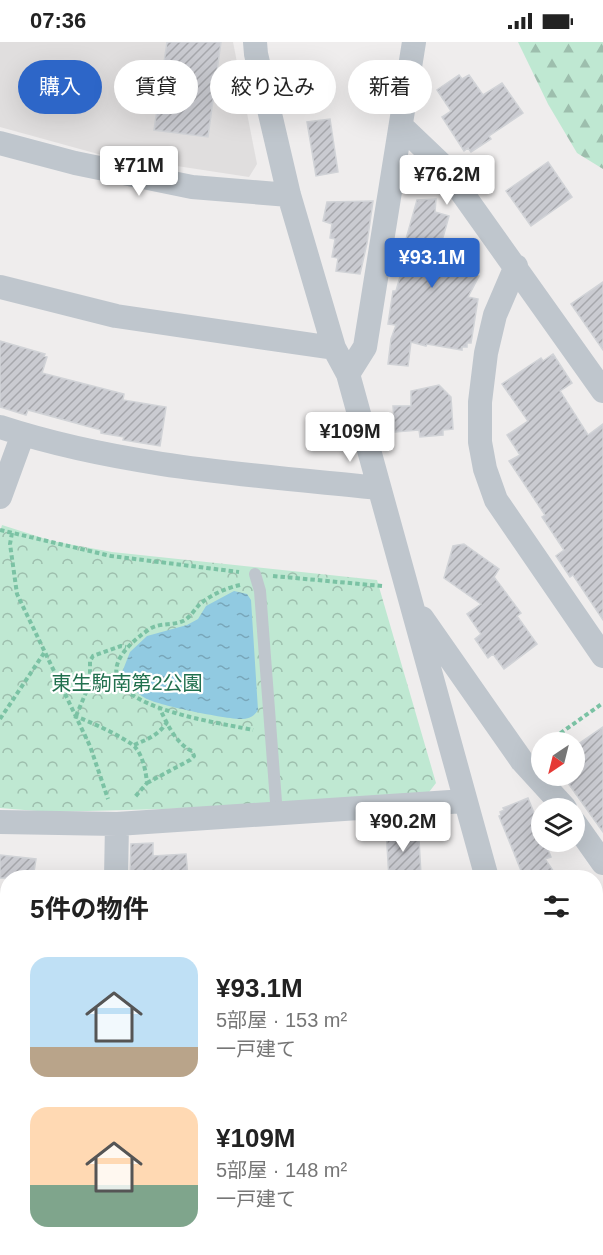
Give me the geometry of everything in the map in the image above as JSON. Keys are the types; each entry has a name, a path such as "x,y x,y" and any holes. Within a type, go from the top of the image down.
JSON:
{"street":[{"path":"255,42 289,195 334,348 348,374 485,870"},
{"path":"348,374 365,346 414,42"},
{"path":"401,126 443,166 603,391"},
{"path":"0,143 75,163 192,187 289,195"},
{"path":"516,266 495,315 486,353 480,402 480,442 484,469 496,500 603,656"},
{"path":"0,287 116,316 334,348"},
{"path":"0,427 103,453 196,470 379,488"},
{"path":"0,497 23,434"},
{"path":"409,595 522,761 555,798"},
{"path":"0,822 118,824 465,801"},
{"path":"116,870 118,824"},
{"path":"585,838 603,863"}],"lane":[{"path":"257,579 277,815"}],"path":[{"path":"0,530 111,556 257,579 384,586 409,595"},
{"path":"12,533 10,544 17,594 90,746 118,824"},
{"path":"257,579 214,594 183,621 159,625 148,630 126,647 116,666 117,679 133,697 160,708 271,734"},
{"path":"75,716 90,683 92,669 90,662 93,656 117,647 126,647"},
{"path":"0,719 45,652"},
{"path":"562,732 603,703"},
{"path":"118,824 125,806 147,783 194,756 179,741 160,708"},
{"path":"75,716 134,745 146,772 147,783"},
{"path":"134,745 154,736 167,722"}],"shaded area":[{"path":"0,42 233,42 237,60 210,60 210,114 247,114 257,164 249,177 98,154 0,127"}],"green space":[{"path":"518,42 603,42 603,169 577,153 548,104"},
{"name":"東生駒南第2公園","path":"2,525 52,541 112,552 377,580 436,783 426,796 202,808 49,812 0,808 0,532"}],"water":[{"path":"234,591 247,594 251,600 258,710 254,715 243,719 224,717 152,701 132,688 121,675 130,652 147,636 187,625 198,619 206,606"}],"building":[{"path":"167,42 221,42 219,60 210,60 211,114 208,137 154,130 156,114 198,114 198,60 164,60"},
{"path":"459,75 462,79 469,75 483,95 502,83 523,113 489,136 491,139 471,152 468,148 464,151 442,117 451,111 437,90"},
{"path":"330,119 338,172 316,176 307,122"},
{"path":"548,162 572,197 531,226 506,191"},
{"path":"436,199 435,212 449,216 442,241 473,250 467,270 479,276 468,297 478,299 471,343 467,343 467,347 462,347 462,350 411,342 408,366 388,364 391,339 396,325 388,324 393,291 396,291 408,248 404,246 417,200"},
{"path":"373,201 360,274 336,271 338,258 332,257 335,239 330,238 332,224 323,221 327,202"},
{"path":"603,282 603,350 571,304"},
{"path":"0,341 45,354 44,356 47,357 42,373 124,394 123,400 166,407 160,446 123,440 124,437 101,433 101,430 28,410 26,415 0,407"},
{"path":"553,354 572,383 560,391 588,435 603,424 603,620 573,575 570,577 556,556 564,550 542,517 545,515 509,461 520,455 507,435 528,421 502,384 541,358 543,361"},
{"path":"439,385 451,397 453,429 443,430 443,435 420,437 419,430 395,432 393,406 411,406 411,391"},
{"path":"464,544 499,569 494,577 521,613 517,616 537,644 504,669 493,654 488,658 475,639 481,634 467,614 481,604 444,578 453,546"},
{"path":"603,727 603,832 585,807 585,798 579,798 570,786 585,786 585,739"},
{"path":"528,798 531,806 531,852 549,852 551,857 545,859 553,870 521,870 499,816 503,808"},
{"path":"413,827 414,839 419,839 421,870 389,870 386,829"},
{"path":"153,843 153,856 186,854 187,870 130,870 131,844"},
{"path":"0,855 36,859 34,870 0,870"}]}
